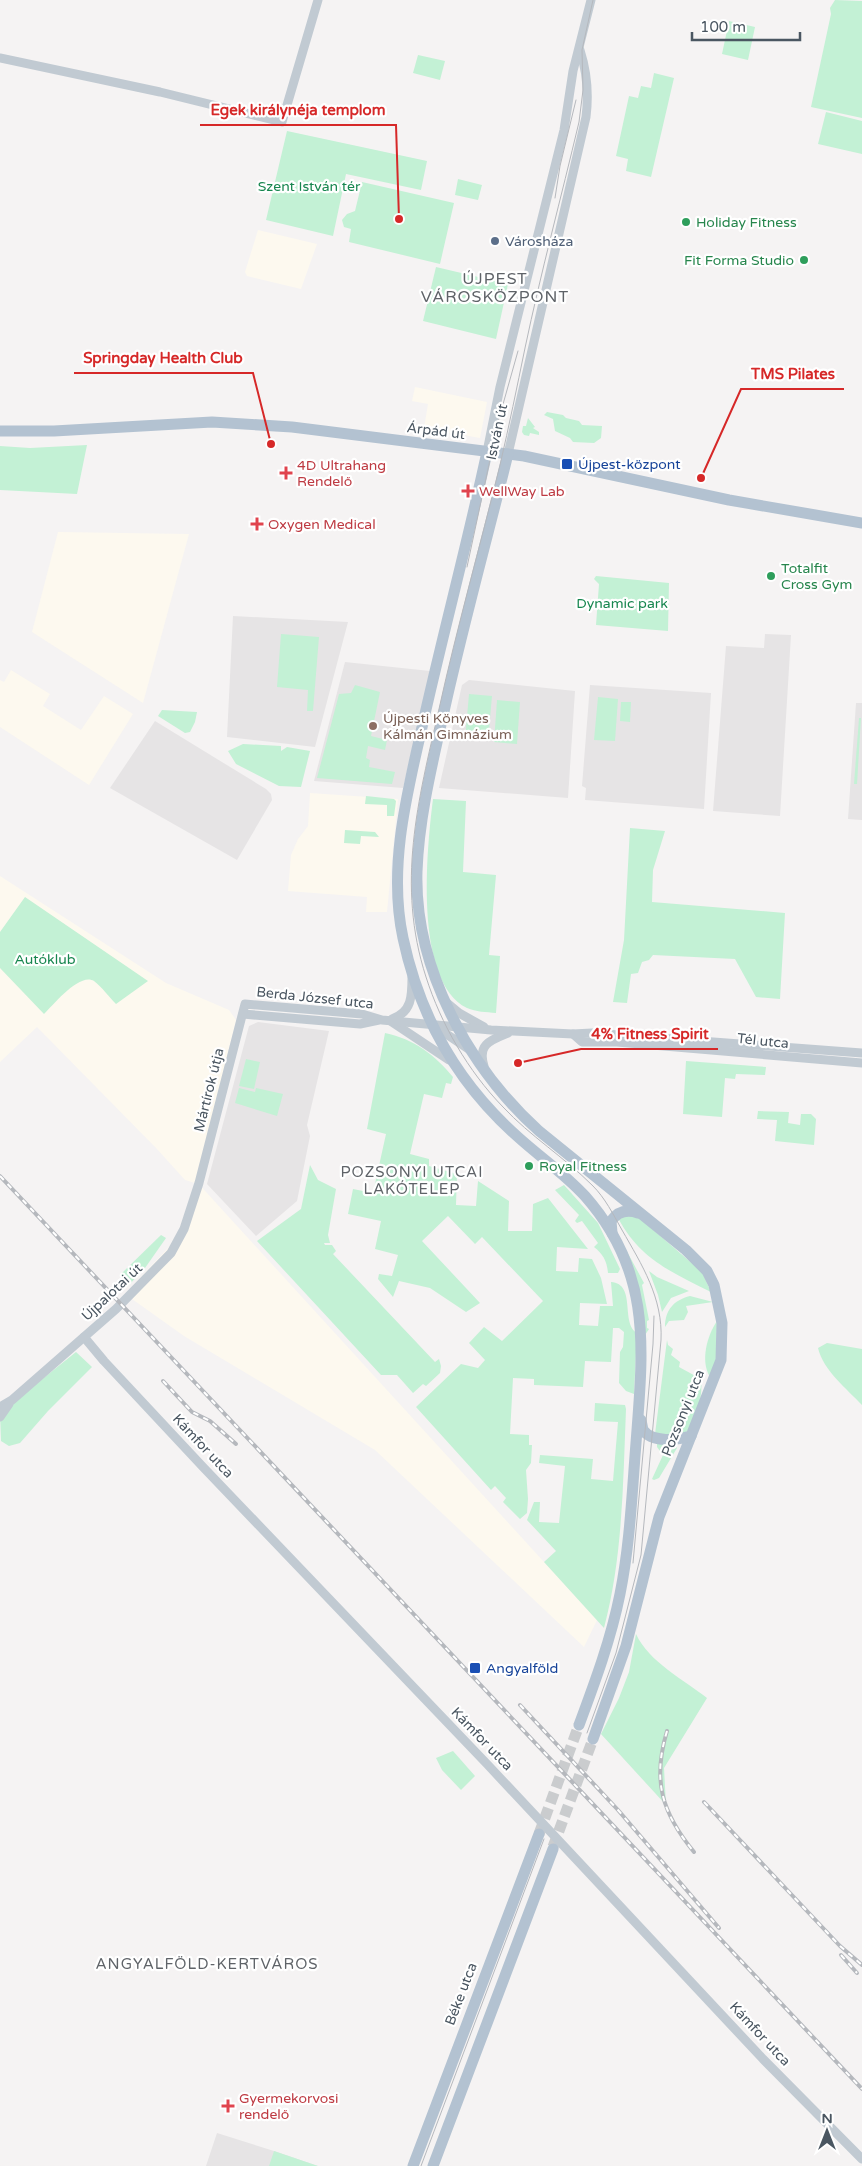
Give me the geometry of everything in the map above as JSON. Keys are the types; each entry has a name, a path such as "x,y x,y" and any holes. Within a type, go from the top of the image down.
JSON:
{"main road":[{"name":"Árpád út","path":"0,431 54,431 232,423 292,427 508,454 729,500 862,523"},
{"name":"István út","path":"412,971 402,936 398,898 400,847 410,779 487,452"},
{"name":"István út","path":"423,820 430,773 454,667 508,454"},
{"name":"Pozsonyi utca","path":"423,820 417,873 420,912 428,954 445,1001 470,1050 516,1111 644,1216 706,1271 714,1285 719,1304 723,1339 720,1360 659,1517 626,1646 593,1739"},
{"path":"412,971 431,1024 450,1060 483,1104 586,1197 612,1235 630,1271 641,1319 640,1401 628,1544 614,1620 600,1668 579,1725"},
{"path":"612,1235 611,1221 618,1213 631,1211 644,1216"},
{"path":"640,1401 642,1428 646,1435 680,1440 691,1436"},
{"name":"Béke utca","path":"413,2166 539,1834"},
{"path":"433,2166 553,1848"}],"street":[{"path":"0,58 160,92 282,122 318,0"},
{"name":"István út","path":"487,452 498,394 547,202 591,0"},
{"name":"István út","path":"508,454 586,116 588,87 586,66 580,49"},
{"path":"385,1020 402,1015 408,1009 411,996 412,971"},
{"path":"445,1001 458,1013 491,1030"},
{"name":"Berda József utca","path":"245,1004 362,1014 385,1020 431,1024"},
{"name":"Mártírok útja","path":"199,1183 245,1004"},
{"path":"309,1021 310,1011"},
{"name":"Berda József utca","path":"243,1014 360,1024 385,1020"},
{"path":"385,1020 450,1060"},
{"path":"431,1024 457,1026"},
{"path":"431,1024 470,1050"},
{"name":"Tél utca","path":"457,1026 511,1032 592,1033 862,1053"},
{"path":"487,1075 482,1058 484,1045 490,1040 511,1032"},
{"name":"Tél utca","path":"573,1034 582,1042 626,1043 862,1063"},
{"name":"Újpalotai út","path":"12,1400 118,1307 171,1253 184,1228 199,1183"},
{"name":"Kámfor utca","path":"84,1337 203,1467 515,1794 763,2059 862,2159"},
{"path":"0,1407 12,1400"},
{"path":"0,1417 12,1400"}],"shaded area":[{"path":"258,230 317,244 301,289 247,276 245,272"},
{"path":"415,387 487,402 480,438 424,428 428,404 412,401"},
{"path":"58,532 189,534 143,703 32,632"},
{"path":"233,616 348,622 315,747 227,737"},
{"path":"765,634 791,635 780,816 713,811 726,646 764,648"},
{"name":"Újpesti Könyves Kálmán Gimnázium","path":"345,662 430,671 403,788 314,781"},
{"path":"11,670 50,694 43,706 81,730 104,696 133,714 89,785 0,727 0,680 4,682"},
{"path":"469,680 575,691 568,798 439,788 462,685"},
{"path":"590,685 711,693 704,809 585,800 586,788 582,786"},
{"path":"856,703 862,703 862,820 848,819"},
{"path":"155,721 266,789 271,794 272,800 237,860 110,788"},
{"path":"310,793 398,799 387,912 366,912 367,897 288,891 291,855 298,839 308,826"},
{"path":"0,876 166,983 229,1010 236,1020 196,1181 597,1620 584,1647 375,1450 184,1336 125,1294 169,1247 179,1230 195,1183 185,1180 37,1027 0,1062"},
{"path":"258,1022 329,1031 307,1125 310,1136 297,1201 256,1236 207,1184 249,1026"},
{"path":"217,2133 274,2151 318,2166 206,2166"}],"green space":[{"path":"835,0 862,1 862,118 811,107 831,14 830,8"},
{"path":"729,21 755,27 748,60 722,54"},
{"path":"418,55 445,61 440,80 413,73"},
{"path":"654,73 674,78 651,177 626,171 628,159 616,156 629,96 638,98 641,86 651,88"},
{"path":"826,112 862,121 862,154 818,144"},
{"name":"Szent István tér","path":"287,131 427,161 421,190 346,174 333,236 266,220"},
{"path":"458,179 482,185 478,200 455,195"},
{"path":"362,182 454,203 440,264 349,242 351,229 344,227 342,220 347,214 355,211"},
{"path":"436,267 508,284 496,339 423,321"},
{"path":"547,412 563,415 566,418 579,421 582,425 602,426 601,438 594,443 573,442 570,438 555,431 553,419 544,415"},
{"path":"528,418 535,427 533,428 539,432 539,435 530,433 529,436 524,435 522,432"},
{"path":"87,445 77,494 0,490 0,446 30,448"},
{"name":"Dynamic park","path":"596,576 669,583 668,631 596,625 599,584 594,579"},
{"path":"281,634 319,637 313,711 307,711 308,690 277,687"},
{"path":"355,685 380,692 371,736 387,740 385,750 368,746 366,758 370,760 369,767 395,772 392,784 317,778 339,694 351,693"},
{"path":"469,694 492,696 488,741 465,739"},
{"path":"598,697 618,699 615,741 594,740"},
{"path":"497,700 520,702 517,744 494,742"},
{"path":"621,702 631,702 630,722 620,721"},
{"path":"162,710 197,712 190,732 185,733 158,716"},
{"path":"859,718 861,718 857,784 854,784"},
{"path":"243,744 281,746 281,751 287,747 310,751 301,787 279,786 236,764 228,751"},
{"path":"366,796 394,799 396,801 394,816 387,816 387,805 365,804"},
{"path":"433,799 466,801 463,872 496,875 489,955 500,956 496,1013 467,1008 450,993 438,971 431,943 427,879"},
{"path":"630,828 665,831 653,870 652,902 785,913 780,999 756,997 735,959 653,955 649,960 642,962 638,973 631,974 627,1003 613,1002 624,940"},
{"path":"345,830 375,832 379,837 361,836 360,844 344,843"},
{"name":"Autóklub","path":"25,897 148,981 116,1004 103,989 94,981 88,979 68,990 44,1014 0,968 0,932"},
{"path":"385,1033 405,1039 423,1049 453,1077 451,1084 446,1083 442,1098 424,1094 410,1154 429,1159 429,1166 457,1174 456,1205 476,1206 478,1181 509,1201 508,1231 532,1231 533,1204 548,1198 588,1249 557,1247 556,1271 578,1272 579,1258 592,1259 601,1278 607,1304 580,1303 579,1325 598,1326 600,1306 613,1306 611,1282 619,1284 624,1289 629,1321 637,1333 634,1394 626,1391 619,1383 620,1352 623,1347 624,1332 619,1328 613,1328 611,1362 585,1361 583,1387 534,1385 534,1379 513,1378 510,1434 529,1435 529,1445 532,1445 531,1463 526,1470 527,1513 520,1519 503,1502 506,1498 495,1486 491,1490 416,1407 461,1364 478,1368 485,1360 469,1343 484,1327 502,1341 543,1301 482,1237 475,1244 448,1216 422,1241 480,1303 466,1312 430,1288 399,1281 393,1297 378,1279 379,1274 392,1276 398,1255 375,1249 381,1221 348,1214 353,1189 373,1193 386,1134 367,1129"},
{"path":"246,1059 260,1062 254,1089 239,1086"},
{"path":"686,1061 766,1067 765,1075 736,1074 735,1079 725,1078 722,1117 683,1114"},
{"path":"239,1088 255,1092 256,1088 283,1094 277,1116 235,1103"},
{"path":"758,1111 789,1112 788,1123 800,1125 801,1114 811,1114 816,1119 814,1145 775,1141 777,1120 757,1119"},
{"path":"310,1165 318,1180 336,1189 328,1235 330,1243 324,1243 325,1245 332,1245 336,1251 333,1254 435,1362 439,1359 440,1373 426,1386 423,1384 413,1393 397,1375 381,1375 257,1241 301,1209"},
{"path":"564,1185 598,1223 620,1269 618,1273 608,1273 604,1258 594,1247 598,1243 582,1221 577,1223 575,1221 579,1215 555,1190"},
{"path":"636,1215 702,1272 711,1292 670,1271 636,1244 618,1218"},
{"path":"617,1233 644,1283 642,1285 649,1320 647,1321 647,1328 649,1329 645,1335"},
{"path":"161,1235 166,1238 145,1268 127,1287 121,1274"},
{"path":"649,1271 657,1277 689,1291 671,1298 662,1312"},
{"path":"690,1296 713,1302 686,1306 688,1312 684,1320 669,1321 665,1327 669,1311 675,1303"},
{"path":"717,1321 716,1360 710,1377 705,1364 705,1356 710,1334"},
{"path":"667,1340 668,1345 673,1349 671,1355 680,1362 679,1367 701,1379 700,1401 696,1417 688,1430 683,1434 677,1435 655,1434"},
{"path":"827,1343 862,1349 862,1405 836,1379 825,1364 818,1348"},
{"path":"76,1352 92,1367 48,1411 20,1443 9,1446 1,1441 0,1413"},
{"path":"595,1403 625,1405 626,1409 619,1546 604,1628 544,1562 556,1551 527,1520 534,1502 540,1502 539,1522 559,1523 565,1466 539,1463 540,1455 593,1459 591,1479 613,1481 618,1422 594,1421"},
{"path":"674,1441 677,1448 659,1478 652,1479 663,1455 657,1447 657,1442"},
{"path":"636,1634 649,1653 658,1662 707,1698 664,1768 666,1805 601,1734 619,1698 629,1672"},
{"path":"453,1751 475,1776 461,1790 442,1770 436,1758"},
{"path":"274,2151 318,2166 269,2166"}],"tunnel":[{"path":"539,1834 579,1725"},
{"path":"553,1847 593,1739"}],"tram line":[{"path":"587,1733 616,1653 641,1555 661,1340 659,1310 644,1269 601,1196 582,1175 513,1118 478,1078 457,1046 439,1012 426,977 417,943 412,909 411,876 413,843 431,743 453,648 500,465 538,291 579,122 583,90 582,50 593,0"},
{"path":"555,198 560,166 576,100"},
{"path":"467,567 498,422 518,351"},
{"path":"633,1563 654,1316"},
{"path":"421,2166 544,1839"}],"railway":[{"path":"0,1176 862,2089"},
{"path":"163,1381 192,1412 210,1421 236,1444"},
{"path":"520,1705 618,1810 719,1928"},
{"path":"667,1731 660,1766 663,1796 674,1824 694,1852"},
{"path":"704,1802 840,1946 862,1965"},
{"path":"841,1955 857,1973"}],"place":[{"name":"Egek királynéja templom","path":"399,219"},
{"name":"Holiday Fitness","path":"686,222"},
{"name":"Városháza","path":"495,241"},
{"name":"Fit Forma Studio","path":"804,260"},
{"name":"Springday Health Club","path":"271,444"},
{"name":"Újpest-központ","path":"567,464"},
{"name":"4D Ultrahang Rendelő","path":"286,473"},
{"name":"TMS Pilates","path":"701,478"},
{"name":"WellWay Lab","path":"468,491"},
{"name":"Oxygen Medical","path":"257,524"},
{"name":"Totalfit Cross Gym","path":"771,576"},
{"name":"Újpesti Könyves Kálmán Gimnázium","path":"373,726"},
{"name":"4% Fitness Spirit","path":"518,1063"},
{"name":"Royal Fitness","path":"529,1166"},
{"name":"Angyalföld","path":"475,1668"},
{"name":"Gyermekorvosi rendelő","path":"228,2106"}],"district":[{"name":"ÚJPEST VÁROSKÖZPONT","path":"495,288"},
{"name":"POZSONYI UTCAI LAKÓTELEP","path":"412,1180"},
{"name":"ANGYALFÖLD-KERTVÁROS","path":"207,1964"}]}
